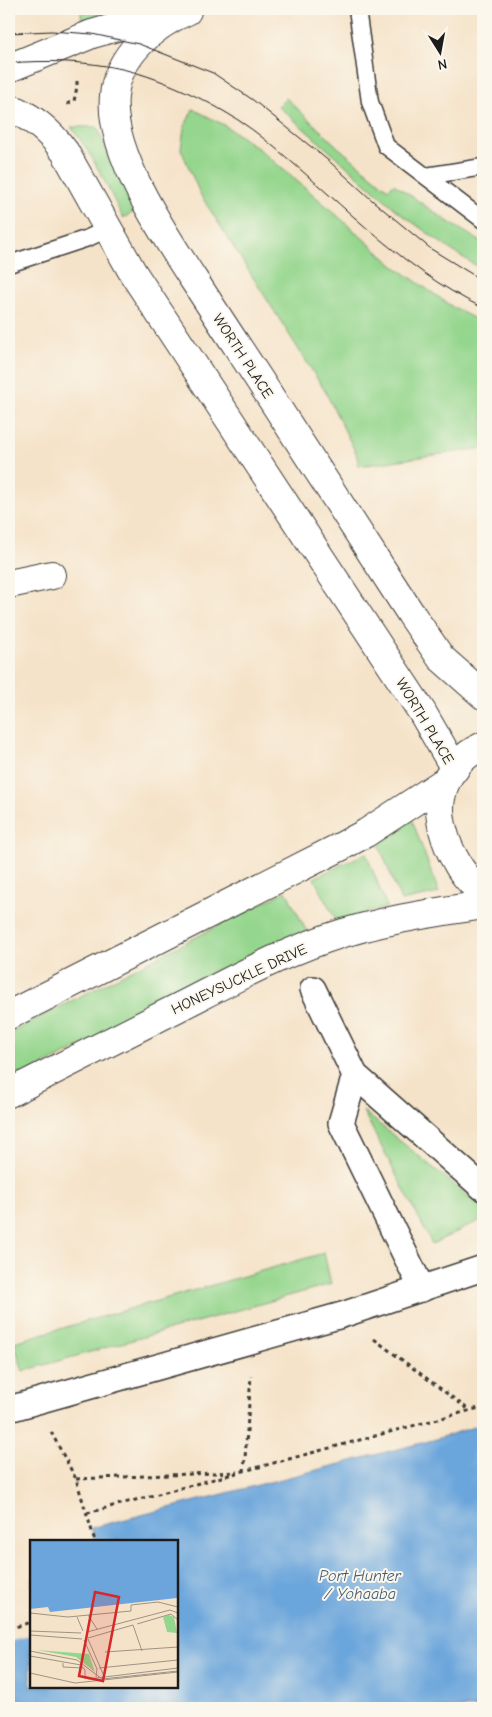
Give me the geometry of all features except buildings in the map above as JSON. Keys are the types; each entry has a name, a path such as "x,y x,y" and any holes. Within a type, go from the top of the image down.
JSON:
{"street":[{"path":"9,68 92,34 180,9"},
{"name":"WORTH PLACE","path":"192,9 167,22 139,44 125,62 116,85 114,107 117,135 134,180 190,275 411,614 442,658 483,695"},
{"name":"WORTH PLACE","path":"9,108 35,122 57,141 76,170 98,234 155,307 422,712 451,774"},
{"path":"9,584 52,575"},
{"path":"483,746 460,760 440,798 441,818 456,861 469,880 483,894"},
{"path":"9,1015 342,846 451,774"},
{"name":"HONEYSUCKLE DRIVE","path":"9,1093 250,970 294,950 374,925 483,905"},
{"path":"313,990 356,1075 483,1188"},
{"path":"356,1075 341,1123 422,1289"},
{"path":"9,1409 342,1315 483,1268"}],"lane":[{"path":"357,9 370,102 386,146 483,220"},
{"path":"426,176 483,167"},
{"path":"9,264 98,234"}],"path":[{"path":"59,108 74,101 77,78"},
{"path":"342,1315 470,1410"},
{"path":"244,1472 254,1340"},
{"path":"34,1401 76,1479 95,1540"},
{"path":"87,1514 483,1407"},
{"path":"76,1479 244,1472"},
{"path":"9,1629 30,1622"}],"green space":[{"path":"80,9 123,9 93,20 82,19"},
{"path":"286,98 339,148 388,189 394,184 447,221 483,243 483,270 451,250 400,213 278,106"},
{"path":"193,109 224,125 259,149 394,266 454,308 483,323 483,448 359,466 356,453 325,391 200,194 181,149 184,128"},
{"path":"71,127 97,127 110,157 138,210 123,218 93,160"},
{"path":"411,817 439,893 401,901 379,845"},
{"path":"366,853 387,907 337,922 314,878"},
{"path":"286,891 307,932 9,1083 9,1033"},
{"path":"363,1111 483,1208 483,1219 432,1244"},
{"path":"324,1253 331,1284 23,1371 14,1342"}],"water":[{"name":"Port Hunter / Yohaaba","path":"483,1424 483,1708 9,1708 9,1586 30,1579 30,1687 178,1687 178,1540 95,1540 91,1528 433,1440"}],"pier":[{"path":"30,1577 30,1635 9,1642 9,1584"}],"tram line":[{"path":"9,33 51,31 92,34 139,44 213,73 253,100 330,162 431,249 483,281"},
{"path":"9,63 66,62 122,69 175,87 211,104 258,134 366,228 422,272 483,308"}]}
